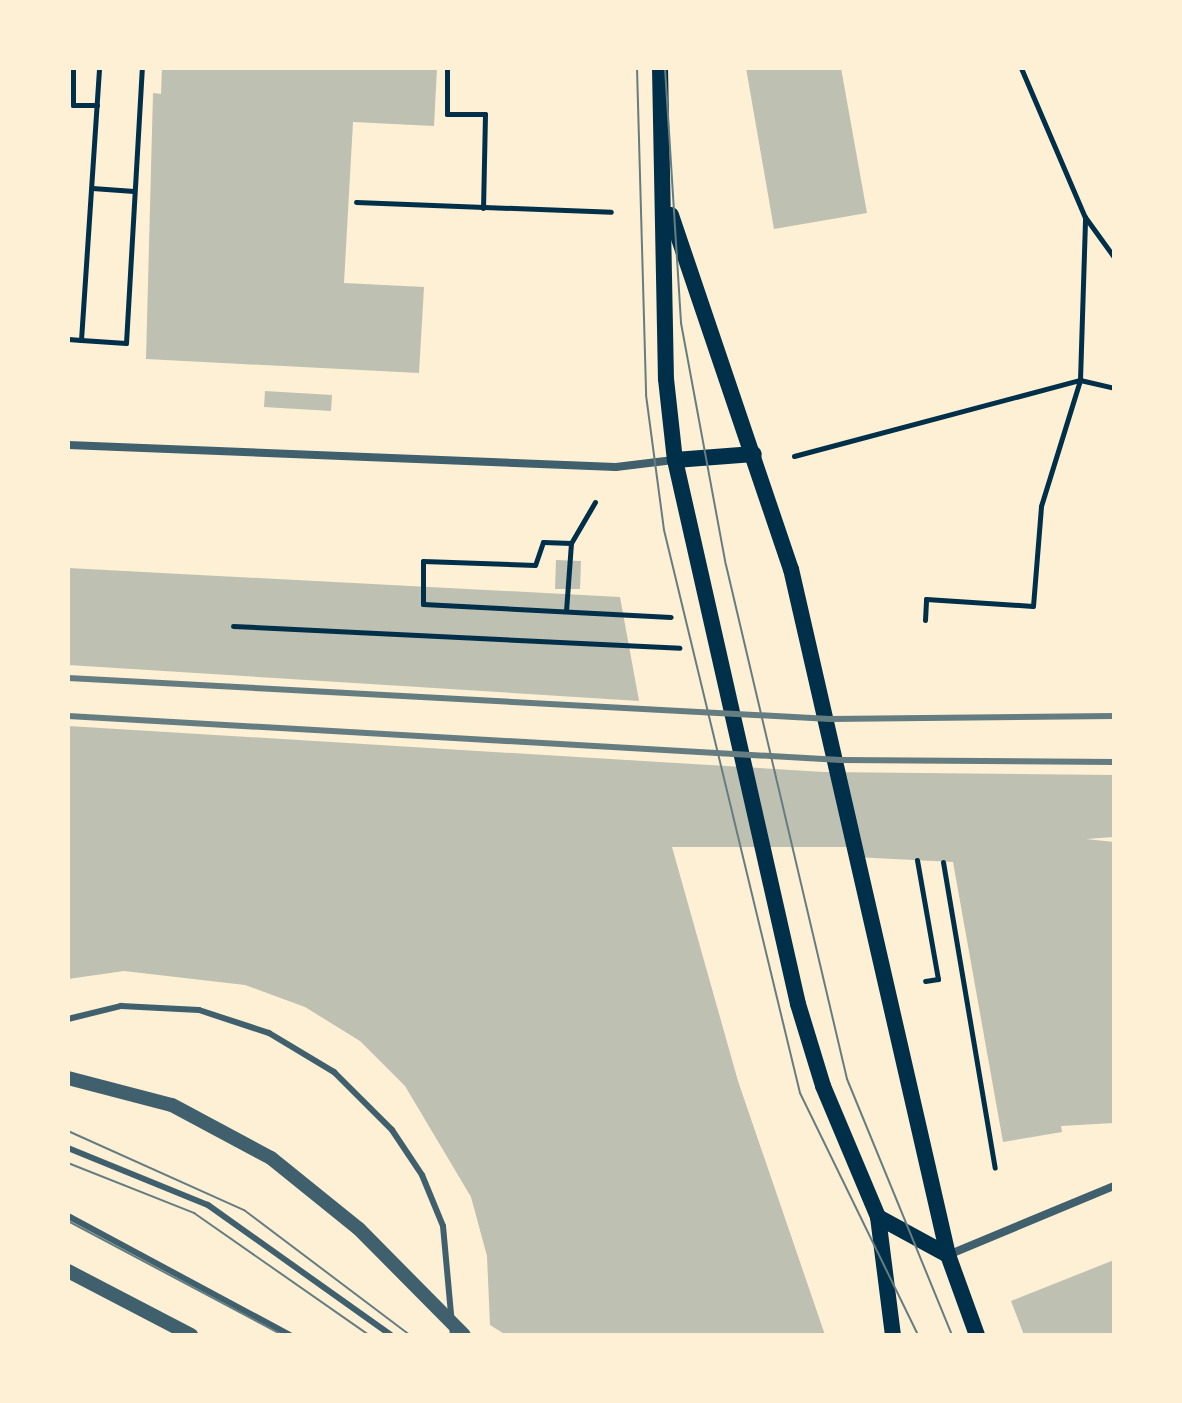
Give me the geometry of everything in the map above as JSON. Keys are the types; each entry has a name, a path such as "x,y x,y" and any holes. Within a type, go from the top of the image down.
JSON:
{"main road":[{"path":"660,68 667,203 666,379 675,460 695,564 782,936 823,1086 878,1217 893,1335"},
{"path":"667,203 791,569 948,1255 977,1335"},
{"path":"675,460 754,454"},
{"path":"878,1217 948,1255"}],"street":[{"path":"68,445 616,467 675,460"},
{"path":"68,1078 172,1105 271,1158 327,1201 453,1329 464,1335"},
{"path":"948,1255 1114,1186"},
{"path":"68,1271 191,1335"}],"lane":[{"path":"68,1019 121,1006 199,1010 269,1033 334,1072 392,1130 422,1175 443,1226 453,1329"},
{"path":"68,1148 208,1205 391,1335"},
{"path":"68,1216 290,1335"}],"path":[{"path":"73,68 73,105 97,105"},
{"path":"81,340 99,68"},
{"path":"68,339 126,343 142,68"},
{"path":"447,68 447,114 485,114 483,208"},
{"path":"1021,68 1085,217 1114,257"},
{"path":"92,188 134,191"},
{"path":"356,202 611,212"},
{"path":"925,620 926,599 1033,606 1037,537 1080,380 1085,217"},
{"path":"754,454 808,454 1080,380 1114,388"},
{"path":"566,611 571,543 616,467"},
{"path":"571,543 543,542 535,565 423,561 423,604 686,618"},
{"path":"233,626 690,648"},
{"path":"917,860 938,979 920,982"},
{"path":"943,862 995,1168"}],"building":[{"path":"162,68 437,68 434,126 353,122 344,283 424,287 419,373 146,359 153,93 161,94"},
{"path":"746,68 841,68 867,213 774,229"},
{"path":"265,391 332,395 331,411 264,407"},
{"path":"556,560 581,561 580,589 555,589"},
{"path":"68,568 620,597 639,701 68,665"},
{"path":"68,726 824,772 1114,775 1114,837 1086,839 1114,842 1114,1123 1061,1126 1062,1132 1003,1142 953,862 854,857 851,847 672,847 738,1081 825,1335 506,1335 490,1325 487,1256 471,1197 405,1086 360,1041 305,1007 245,985 124,971 68,979"},
{"path":"1114,1260 1114,1335 1024,1335 1011,1301"}],"tram line":[{"path":"637,68 646,395 664,530 800,1093 918,1335"},
{"path":"665,68 681,323 726,565 847,1079 952,1335"},
{"path":"68,1131 244,1210 410,1335"},
{"path":"68,1163 194,1213 369,1335"},
{"path":"68,1221 282,1335"}],"railway":[{"path":"68,678 830,719 1114,716"},
{"path":"68,716 841,760 1114,762"}]}
